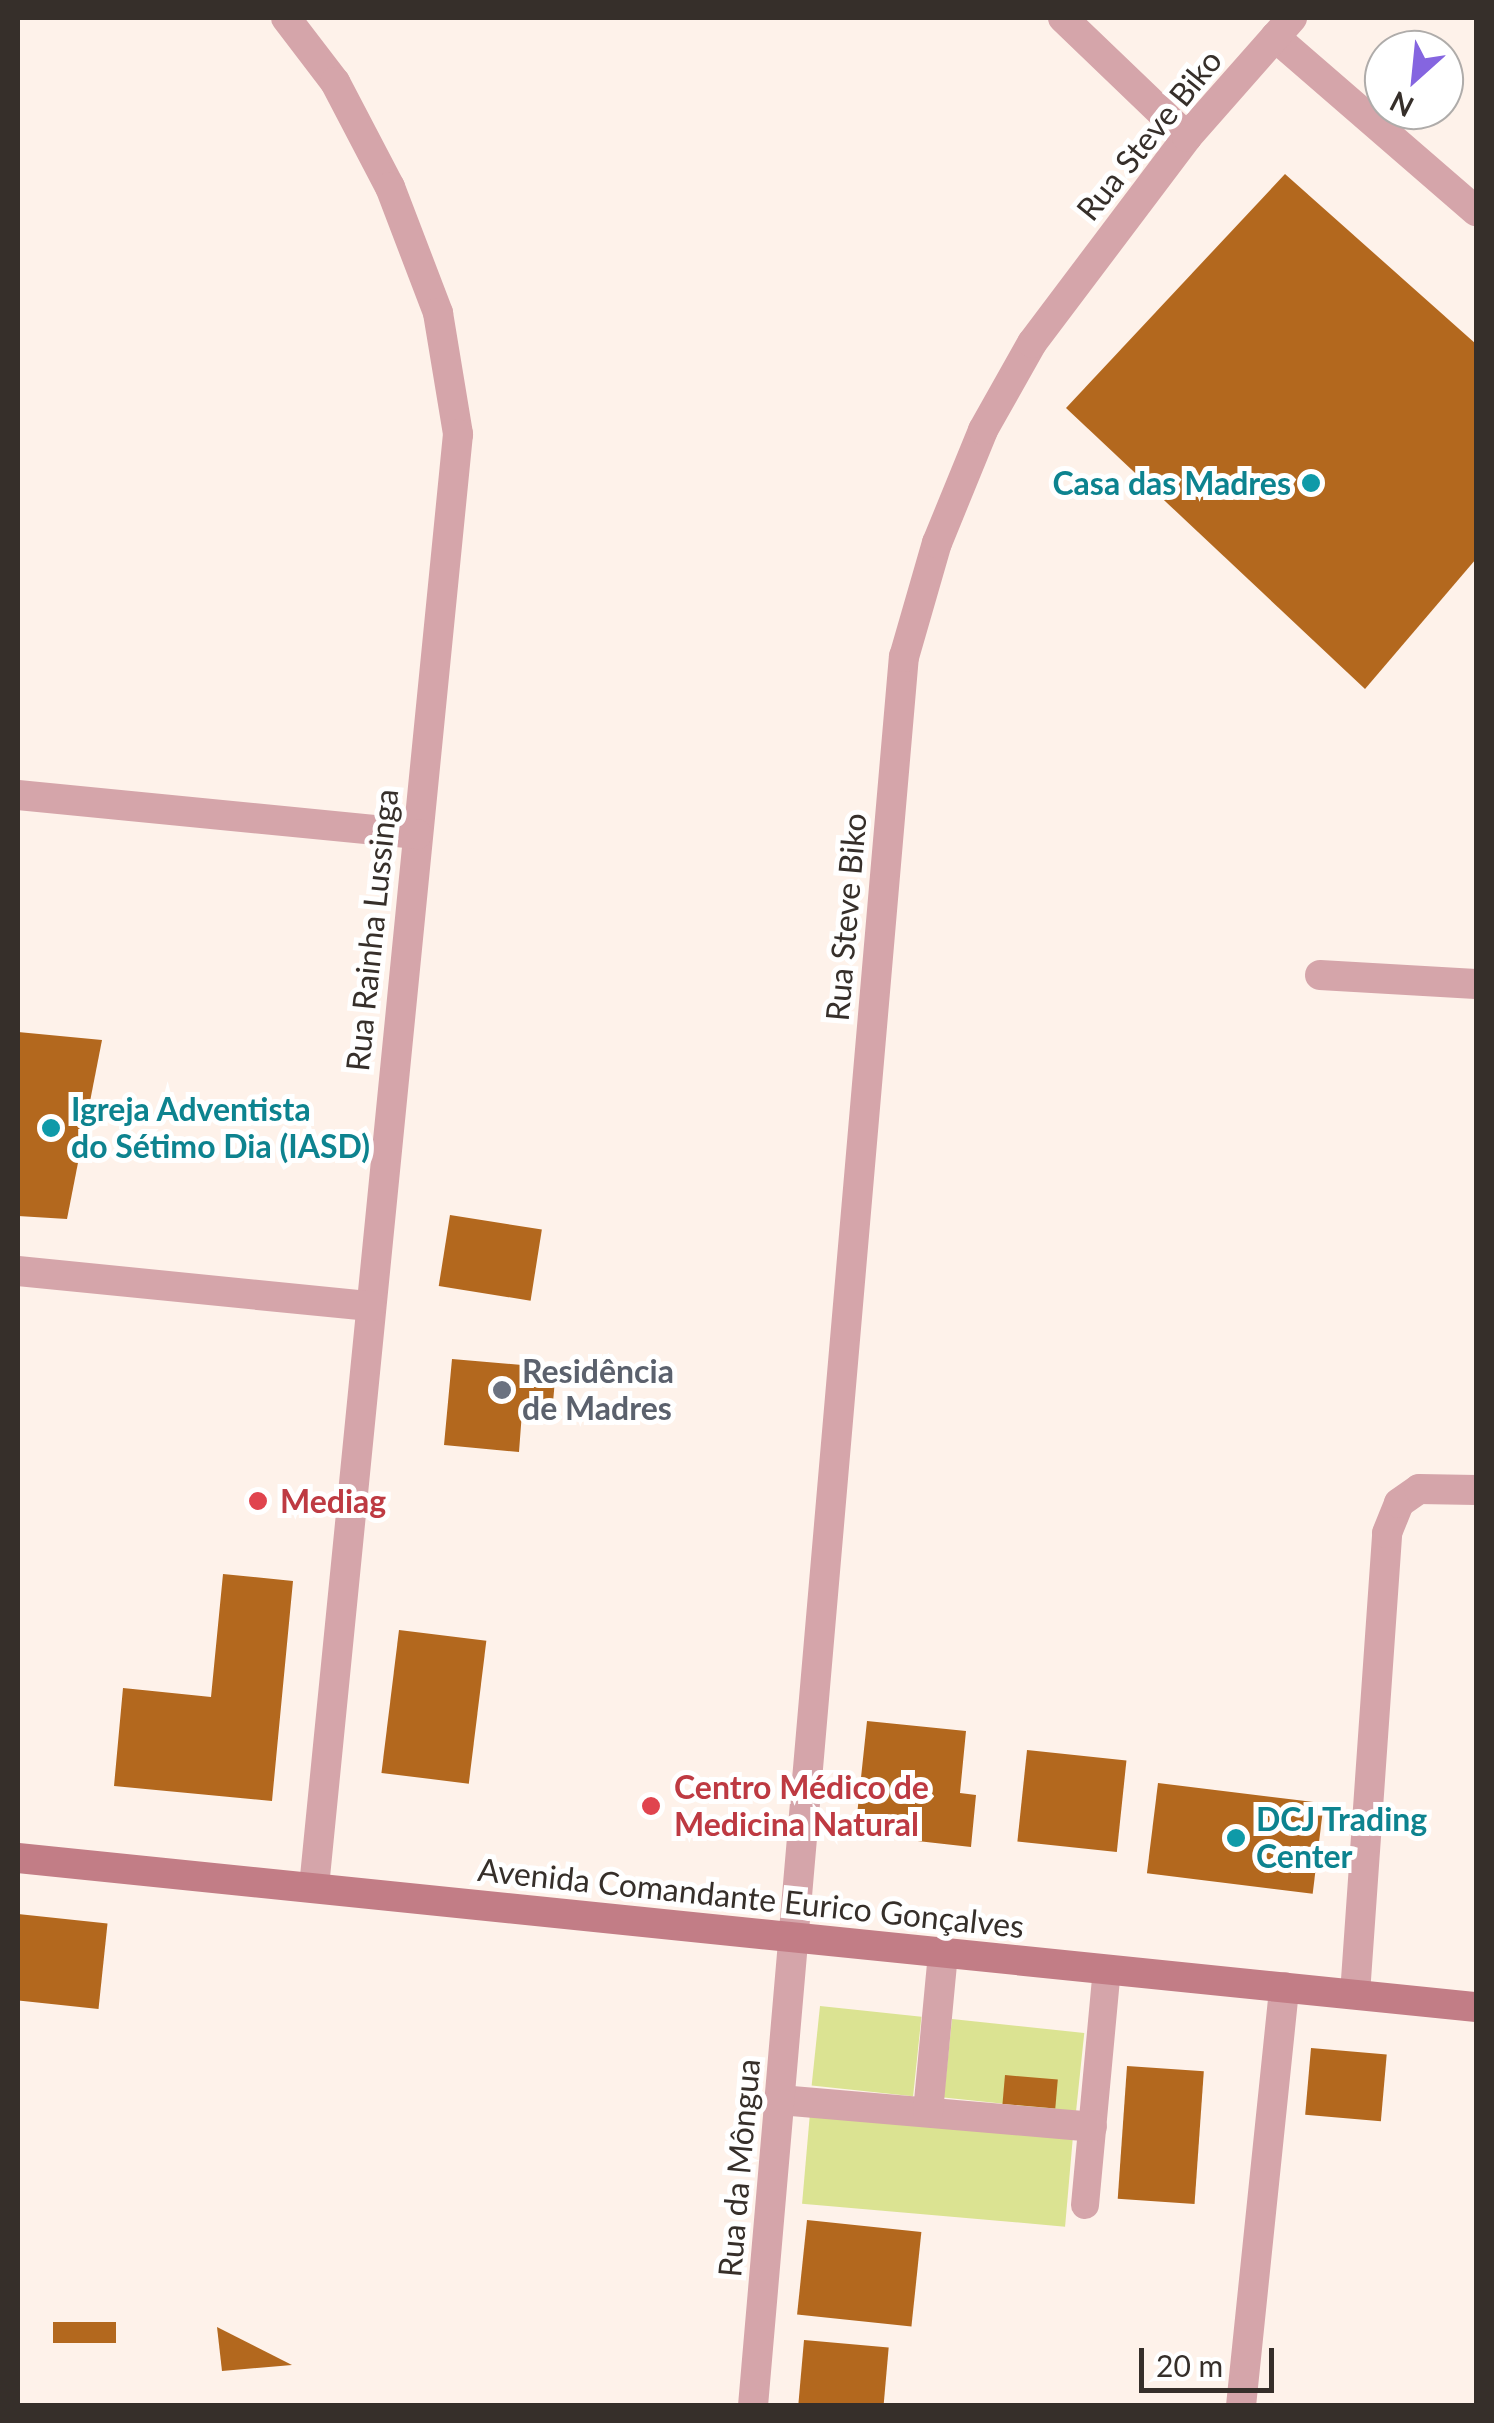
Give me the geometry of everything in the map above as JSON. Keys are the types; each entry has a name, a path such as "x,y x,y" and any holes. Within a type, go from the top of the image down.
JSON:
{"main road":[{"name":"Avenida Comandante Eurico Gonçalves","path":"18,1858 1476,2007"}],"street":[{"name":"Rua Rainha Lussinga","path":"286,18 335,82 390,187 438,313 458,434 314,1888"},
{"path":"1063,18 1187,137"},
{"path":"1284,27 1476,211"},
{"name":"Rua Steve Biko","path":"794,1938 904,657 937,543 984,430 1032,343 1187,137 1284,27"},
{"path":"18,795 417,834"},
{"path":"1320,975 1476,984"},
{"path":"18,1270 370,1306"},
{"path":"1354,1994 1387,1534 1399,1504 1419,1489 1476,1490"},
{"name":"Rua da Môngua","path":"753,2406 794,1938"},
{"path":"928,2112 943,1952"},
{"path":"1241,2406 1284,1987"},
{"path":"780,2100 1092,2127"}],"lane":[{"path":"1085,2205 1107,1969"}],"green space":[{"path":"820,2006 921,2017 913,2096 812,2086"},
{"path":"952,2019 1084,2033 1076,2111 944,2098"},
{"path":"810,2113 1073,2136 1065,2227 802,2204"}],"building":[{"name":"Casa das Madres","path":"1285,174 1476,344 1476,559 1365,689 1066,408"},
{"name":"Igreja Adventista do Sétimo Dia (IASD)","path":"18,1032 102,1040 67,1219 18,1216"},
{"path":"450,1215 542,1230 531,1301 439,1286"},
{"name":"Residência de Madres","path":"452,1359 556,1368 552,1414 522,1412 519,1452 444,1445"},
{"path":"223,1574 293,1581 272,1801 114,1786 123,1688 211,1697"},
{"path":"399,1630 486,1641 469,1784 381,1773"},
{"path":"867,1721 966,1731 960,1793 976,1795 971,1847 855,1834"},
{"path":"1027,1750 1126,1760 1117,1852 1017,1841"},
{"name":"DCJ Trading Center","path":"1158,1783 1324,1803 1313,1894 1147,1873"},
{"path":"18,1914 108,1923 99,2009 18,2000"},
{"path":"1311,2048 1387,2055 1381,2121 1305,2115"},
{"path":"1127,2066 1204,2071 1195,2204 1118,2199"},
{"path":"1005,2075 1058,2080 1055,2109 1002,2104"},
{"path":"807,2220 921,2232 911,2327 797,2314"},
{"path":"53,2322 116,2322 116,2343 53,2343"},
{"path":"217,2327 292,2365 222,2371"},
{"path":"804,2340 889,2347 884,2406 798,2406"}],"place":[{"name":"Casa das Madres","path":"1311,483"},
{"name":"Igreja Adventista do Sétimo Dia (IASD)","path":"51,1128"},
{"name":"Residência de Madres","path":"502,1390"},
{"name":"Mediag","path":"258,1501"},
{"name":"Centro Médico de Medicina Natural","path":"651,1806"},
{"name":"DCJ Trading Center","path":"1236,1838"}]}
